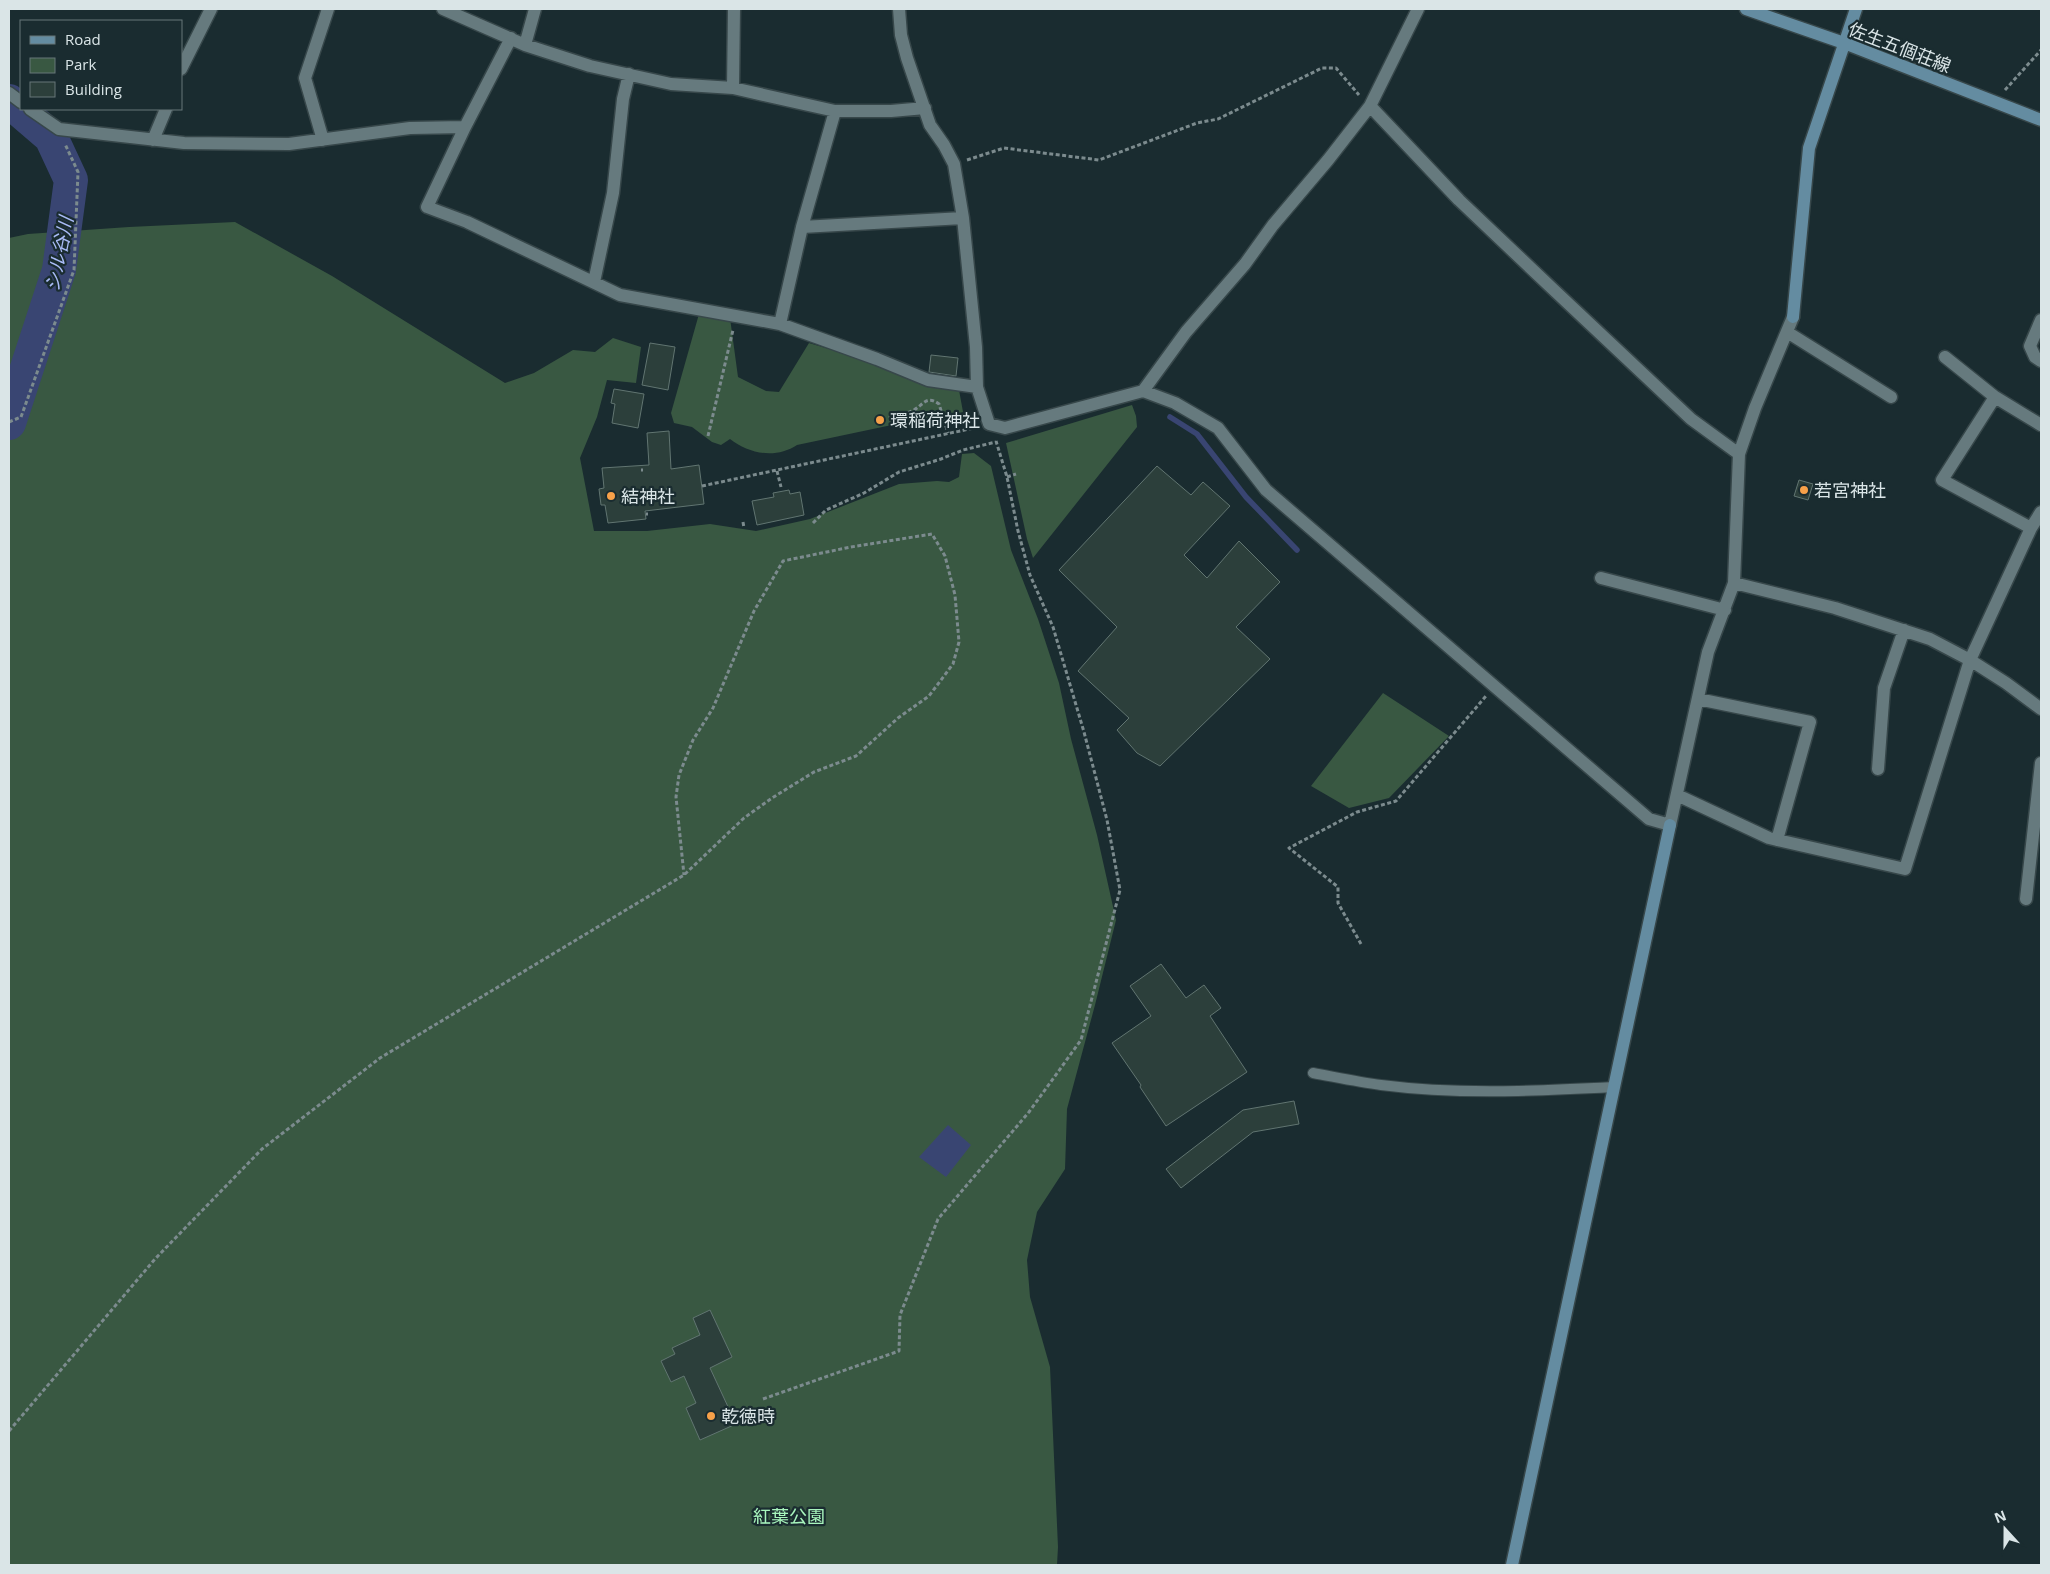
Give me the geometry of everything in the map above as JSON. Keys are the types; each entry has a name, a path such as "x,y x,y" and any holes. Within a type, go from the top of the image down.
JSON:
{"street":[{"path":"182,67 211,9"},
{"path":"324,140 305,78 328,9"},
{"path":"443,9 525,45 590,66 671,84 733,88 835,111 891,111 925,108"},
{"path":"525,45 535,9"},
{"path":"733,88 734,9"},
{"path":"899,9 900,35 930,125 954,164 963,218 976,347 978,387 989,424 1005,428 1143,392 1175,403 1218,428 1266,490 1650,819 1670,825"},
{"path":"1143,392 1186,332 1245,264 1273,225 1328,160 1370,106 1418,9"},
{"name":"佐生五個荘線","path":"1746,9 1844,44 2041,120"},
{"path":"1512,1565 1708,652 1734,583 1739,454 1755,408 1793,317 1809,148 1856,9"},
{"path":"511,38 465,127 427,207 467,222 620,295 736,314 780,324 877,358 928,380 978,387"},
{"path":"594,282 612,193 623,99 629,74"},
{"path":"9,93 20,101"},
{"path":"1370,106 1459,200 1584,319 1692,419 1739,454"},
{"path":"31,110 59,130 184,143 289,144 410,128 465,127"},
{"path":"154,140 166,110"},
{"path":"780,324 802,227 835,111"},
{"path":"802,227 963,218"},
{"path":"2041,320 2030,346 2035,357 2041,361"},
{"path":"1787,332 1891,397"},
{"path":"1945,357 1995,397 2041,424"},
{"path":"1995,397 1942,480 2031,528"},
{"path":"1677,795 1776,840 1905,869 1970,660 2031,528 2041,512"},
{"path":"1601,578 1725,610"},
{"path":"1734,583 1835,608 1930,639 1970,660 2006,683 2041,709"},
{"path":"1878,768 1884,688 1904,630"},
{"path":"1698,699 1810,722 1776,840"},
{"path":"2026,899 2041,763"}],"lane":[{"path":"1313,1073 1382,1085 1472,1091 1546,1091 1614,1087"}],"path":[{"path":"1990,101 2006,89 2041,50"},
{"path":"954,164 1004,148 1099,160 1197,123 1218,119 1322,68 1336,68 1370,106"},
{"path":"9,422 21,418 74,270 78,172 59,130"},
{"path":"708,436 736,314"},
{"path":"889,418 914,410 924,401 930,400 939,404 948,433"},
{"path":"763,1399 898,1352 900,1315 938,1219 1029,1112 1081,1040 1120,890 1106,820 1054,627 1030,575 1018,532 1007,477 989,424"},
{"path":"702,486 974,428"},
{"path":"813,524 826,510 864,493 899,472 963,450 996,442"},
{"path":"777,471 781,487"},
{"path":"1007,477 1016,474"},
{"path":"647,492 670,489"},
{"path":"743,522 744,528"},
{"path":"9,1431 155,1259 262,1149 380,1058 684,875 744,818 814,772 856,756 898,718 929,696 954,664 959,642 955,595 945,556 932,534 851,546 783,561 754,611 713,708 693,740 679,775 676,797 684,875"},
{"path":"1361,944 1338,903 1338,887 1289,848 1357,812 1396,801 1495,686"}],"green space":[{"name":"紅葉公園","path":"235,222 332,276 505,383 534,373 573,350 595,352 613,338 641,347 636,383 607,380 597,417 580,458 594,531 647,531 710,524 756,531 810,519 899,484 949,482 959,477 962,454 974,453 991,466 1011,550 1038,619 1059,683 1116,920 1067,1109 1065,1169 1037,1212 1027,1260 1030,1297 1050,1367 1058,1547 1057,1565 9,1565 9,238 28,234"},
{"path":"699,314 730,318 738,377 766,391 779,392 809,343 876,363 927,387 959,390 963,412 938,420 925,418 797,445 772,453 754,451 730,439 721,445 712,442 692,427 674,423 671,413"},
{"path":"1132,405 1137,427 1033,558 1006,443"},
{"path":"1383,693 1449,736 1389,798 1349,808 1311,786"}],"water":[{"path":"948,1125 971,1145 946,1177 919,1157"}],"building":[{"path":"650,343 675,347 668,390 642,385"},
{"path":"931,355 958,358 956,376 929,372"},
{"path":"614,389 644,394 638,428 612,423 615,404 611,403"},
{"path":"669,431 671,469 699,465 704,504 645,511 646,519 608,523 605,505 601,505 599,489 604,488 602,468 649,465 647,433"},
{"path":"1157,466 1191,495 1203,482 1230,506 1184,555 1207,578 1239,541 1280,582 1236,627 1270,659 1160,766 1137,753 1117,730 1129,718 1078,671 1117,627 1059,570"},
{"name":"若宮神社","path":"1799,480 1813,484 1808,500 1794,496"},
{"path":"789,490 790,494 800,492 804,515 757,525 752,501 774,497 773,493"},
{"path":"1161,964 1186,998 1204,985 1221,1008 1210,1016 1247,1072 1166,1126 1112,1043 1151,1016 1130,986"},
{"path":"1294,1101 1299,1124 1253,1132 1181,1188 1166,1169 1243,1110"},
{"path":"710,1310 732,1357 710,1368 736,1424 700,1440 686,1408 696,1403 684,1376 671,1382 661,1361 675,1354 672,1348 700,1335 693,1318"}],"waterway":[{"name":"シル谷川","path":"9,101 51,137 71,180 59,270 9,423"},
{"path":"1170,417 1197,434 1246,497 1297,550"}],"place":[{"name":"環稲荷神社","path":"880,420"},
{"name":"若宮神社","path":"1804,490"},
{"name":"結神社","path":"611,496"},
{"name":"乾徳時","path":"711,1416"}]}
